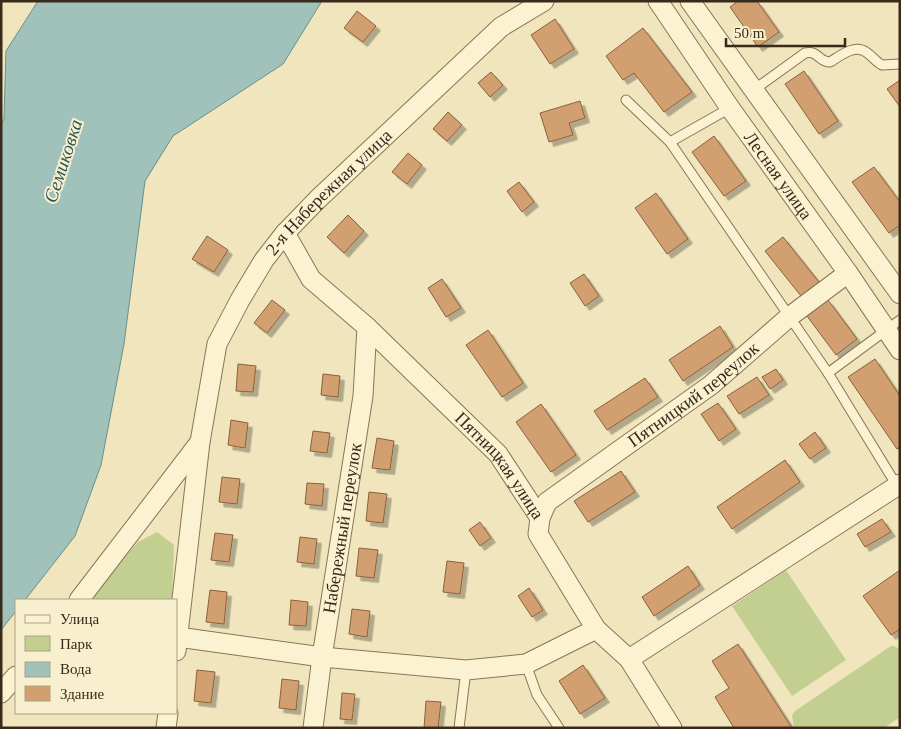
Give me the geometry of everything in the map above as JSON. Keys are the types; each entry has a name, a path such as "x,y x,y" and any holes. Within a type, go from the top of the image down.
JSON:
{"street":[{"name":"2-я Набережная улица","path":"178,633 200,442 217,344 240,300 264,260 285,233 318,199 501,27 544,1"},
{"name":"Лесная улица","path":"658,1 730,108 848,273 893,325 900,350"},
{"name":"Лесная улица","path":"690,1 900,294"},
{"name":"Пятницкая улица","path":"285,233 311,279 367,327 498,454 540,518 538,534 596,629 629,658 672,728"},
{"name":"Пятницкий переулок","path":"540,518 547,502 711,385 789,318 848,273"},
{"name":"Набережный переулок","path":"313,728 322,657 363,396 367,327"},
{"name":"2-я Набережная улица","path":"80,599 200,442"},
{"path":"629,658 898,485"},
{"path":"178,642 466,670 526,664 596,629"},
{"path":"1,693 15,677"},
{"path":"166,728 168,714"}],"lane":[{"path":"755,90 808,52 812,52 822,60 830,62 858,48 866,52 882,66 900,64"},
{"path":"626,100 670,142 828,373 898,485"},
{"path":"670,142 730,108"},
{"path":"828,373 893,325"},
{"path":"526,664 537,695 559,728"},
{"path":"458,728 466,670"}],"green space":[{"path":"157,532 174,545 172,599 88,599 138,542"},
{"path":"786,570 846,660 792,696 732,606"},
{"path":"891,646 900,649 900,717 884,728 794,728 792,715 795,711"}],"water":[{"name":"Семиковка","path":"38,1 322,1 283,64 173,136 145,181 124,344 101,465 75,536 26,599 15,599 15,612 1,630 1,125 4,119 6,51"}],"building":[{"path":"738,1 757,1 779,32 758,47 730,7"},
{"path":"357,11 376,26 363,42 344,28"},
{"path":"555,19 574,49 550,64 531,35"},
{"path":"643,28 692,92 664,112 634,73 623,80 606,56"},
{"path":"804,71 838,121 819,134 785,84"},
{"path":"491,72 503,85 490,97 478,83"},
{"path":"900,80 900,107 887,89"},
{"path":"580,101 585,118 569,123 573,135 549,142 540,113"},
{"path":"448,112 462,125 447,141 433,129"},
{"path":"714,136 746,181 724,196 692,152"},
{"path":"408,153 422,165 407,184 392,172"},
{"path":"874,167 900,202 900,225 889,233 852,182"},
{"path":"519,182 534,202 522,212 507,191"},
{"path":"656,193 688,239 667,254 635,208"},
{"path":"348,215 364,231 344,253 327,237"},
{"path":"207,236 228,250 214,272 192,259"},
{"path":"783,237 819,282 801,296 765,251"},
{"path":"584,274 599,296 585,306 570,283"},
{"path":"442,279 461,308 446,317 428,288"},
{"path":"272,300 285,310 267,333 254,323"},
{"path":"828,300 857,339 836,355 807,316"},
{"path":"720,326 733,347 683,381 669,360"},
{"path":"488,330 523,383 502,397 466,345"},
{"path":"875,359 900,396 900,447 897,449 848,377"},
{"path":"238,364 256,366 253,392 236,391"},
{"path":"776,369 783,380 770,389 762,377"},
{"path":"323,374 340,376 338,397 321,395"},
{"path":"757,377 769,395 739,414 727,396"},
{"path":"645,378 658,397 607,430 594,411"},
{"path":"718,403 736,429 719,441 701,414"},
{"path":"541,404 576,455 551,472 516,422"},
{"path":"231,420 248,423 245,448 228,445"},
{"path":"313,431 330,433 327,453 310,451"},
{"path":"815,432 826,448 810,459 799,444"},
{"path":"377,438 394,441 390,470 372,468"},
{"path":"785,460 800,482 732,529 717,507"},
{"path":"621,471 635,492 588,522 574,501"},
{"path":"222,477 240,479 237,504 219,502"},
{"path":"307,483 324,484 322,506 305,504"},
{"path":"369,492 387,494 383,523 366,521"},
{"path":"882,519 891,532 865,547 857,534"},
{"path":"480,522 491,538 480,546 469,530"},
{"path":"215,533 233,535 229,562 211,560"},
{"path":"300,537 317,539 314,564 297,562"},
{"path":"359,548 378,550 374,578 356,576"},
{"path":"447,561 464,563 460,594 443,592"},
{"path":"688,566 700,585 654,616 642,597"},
{"path":"900,570 900,629 891,635 863,596"},
{"path":"529,588 543,610 532,617 518,596"},
{"path":"210,590 227,592 224,624 206,622"},
{"path":"291,600 308,602 306,626 289,625"},
{"path":"352,609 370,611 367,637 349,634"},
{"path":"738,644 792,728 734,728 715,697 729,688 712,661"},
{"path":"583,665 605,698 580,714 559,681"},
{"path":"197,670 215,672 211,703 194,701"},
{"path":"282,679 299,681 296,710 279,708"},
{"path":"342,693 355,694 352,720 340,719"},
{"path":"426,701 441,702 438,728 424,728"}]}
